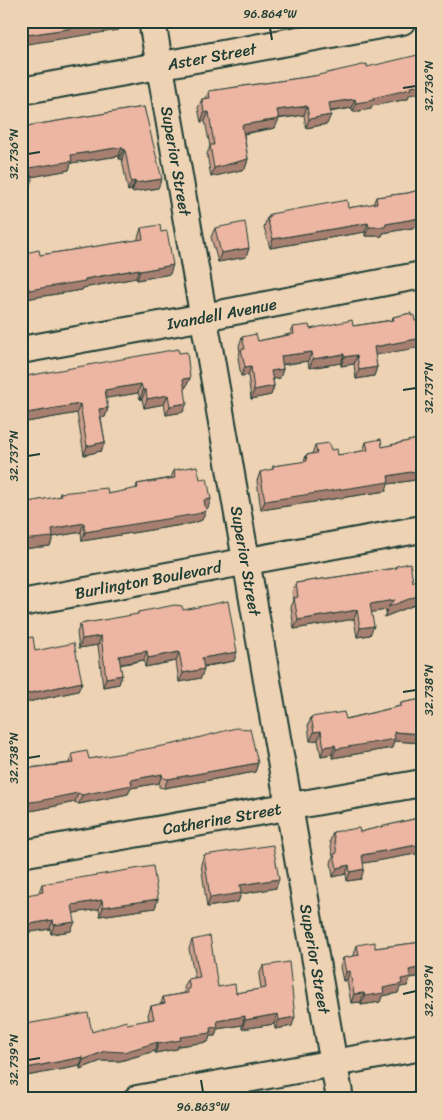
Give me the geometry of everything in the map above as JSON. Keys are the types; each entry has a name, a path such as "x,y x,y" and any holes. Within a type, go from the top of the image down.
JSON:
{"street":[{"name":"Superior Street","path":"152,21 340,1099"},
{"name":"Aster Street","path":"21,91 402,21"},
{"name":"Ivandell Avenue","path":"21,350 422,275"},
{"name":"Burlington Boulevard","path":"21,603 422,529"},
{"name":"Catherine Street","path":"21,854 422,783"},
{"path":"137,1099 422,1047"}],"building":[{"path":"21,21 119,21 21,36"},
{"path":"422,54 422,85 373,98 374,100 356,103 355,99 329,103 331,115 309,119 307,106 277,110 279,119 242,125 248,159 214,168 210,145 214,145 209,112 204,113 202,99 210,98 209,91 314,76 367,64 367,67"},
{"path":"144,107 162,179 131,182 125,149 123,150 122,147 71,155 72,161 29,168 32,180 21,182 21,127"},
{"path":"422,189 422,221 420,218 386,224 385,227 369,227 368,223 273,239 267,218 270,218 270,214 347,200 348,208 377,203 376,197 408,193"},
{"path":"245,222 249,248 221,253 215,228"},
{"path":"160,225 161,232 167,231 173,265 140,271 139,269 85,279 85,281 29,290 28,286 21,287 21,254 39,250 40,255 143,239 141,228"},
{"path":"411,313 411,316 414,315 415,321 422,320 422,338 374,347 377,367 359,370 357,355 344,357 344,354 313,359 312,352 281,356 283,369 271,371 274,386 254,390 251,366 245,367 241,349 245,349 242,337 256,334 258,341 294,334 293,327 309,325 310,329 352,320 353,326 394,320 393,317"},
{"path":"178,349 179,353 187,352 190,378 183,379 187,403 170,406 168,395 147,399 146,390 143,390 141,384 105,390 108,408 99,409 105,442 87,446 80,404 21,414 21,377"},
{"path":"422,438 422,470 388,476 389,482 265,501 260,472 273,469 273,466 307,461 306,455 317,453 315,445 329,443 331,450 337,449 338,455 368,450 366,442 381,439 382,447"},
{"path":"197,466 200,479 207,478 211,499 204,500 206,511 85,532 84,523 52,529 53,537 21,540 21,511 25,510 23,503 61,496 60,493 107,488 108,494 138,488 137,484 175,478 174,470"},
{"path":"410,563 413,582 422,574 422,594 388,607 395,600 370,604 374,626 360,628 357,610 298,620 294,598 298,597 296,583 397,568 396,566"},
{"path":"228,601 237,652 202,658 204,669 183,673 179,652 148,658 147,651 119,656 122,675 106,678 101,636 82,639 80,624 138,614 138,612 175,605 182,606 183,610"},
{"path":"21,636 24,636 24,638 33,637 35,651 74,643 82,682 26,694 21,664"},
{"path":"422,699 422,734 394,732 395,739 336,749 335,745 324,747 321,731 314,732 311,717 344,712 346,719"},
{"path":"236,728 250,729 258,763 168,779 163,778 162,774 131,780 132,785 82,795 78,793 21,803 21,769 74,763 72,754 87,751 89,759 174,744"},
{"path":"422,817 422,844 362,855 364,869 350,872 349,865 337,868 334,854 337,853 333,832 359,828 360,832"},
{"path":"273,845 279,879 240,885 241,893 210,898 204,855"},
{"path":"153,866 158,899 103,907 102,900 72,905 75,922 54,925 53,920 24,925 25,931 21,931 21,896 43,892 42,884"},
{"path":"210,936 218,987 235,984 236,993 266,988 263,966 289,962 295,1017 279,1020 278,1014 245,1020 245,1016 217,1021 218,1027 210,1028 211,1033 180,1037 181,1040 158,1044 158,1042 124,1052 105,1051 83,1060 83,1057 21,1069 21,1031 27,1030 26,1024 88,1013 92,1032 126,1021 127,1024 154,1019 151,1006 165,1003 163,997 188,993 187,989 190,989 188,979 200,977 192,940"},
{"path":"375,942 375,948 422,942 422,967 409,970 411,977 401,979 402,984 383,988 384,993 365,996 364,993 354,994 350,971 346,972 343,958 359,955 357,945"},
{"path":"422,1091 422,1099 407,1099 407,1094"}]}
